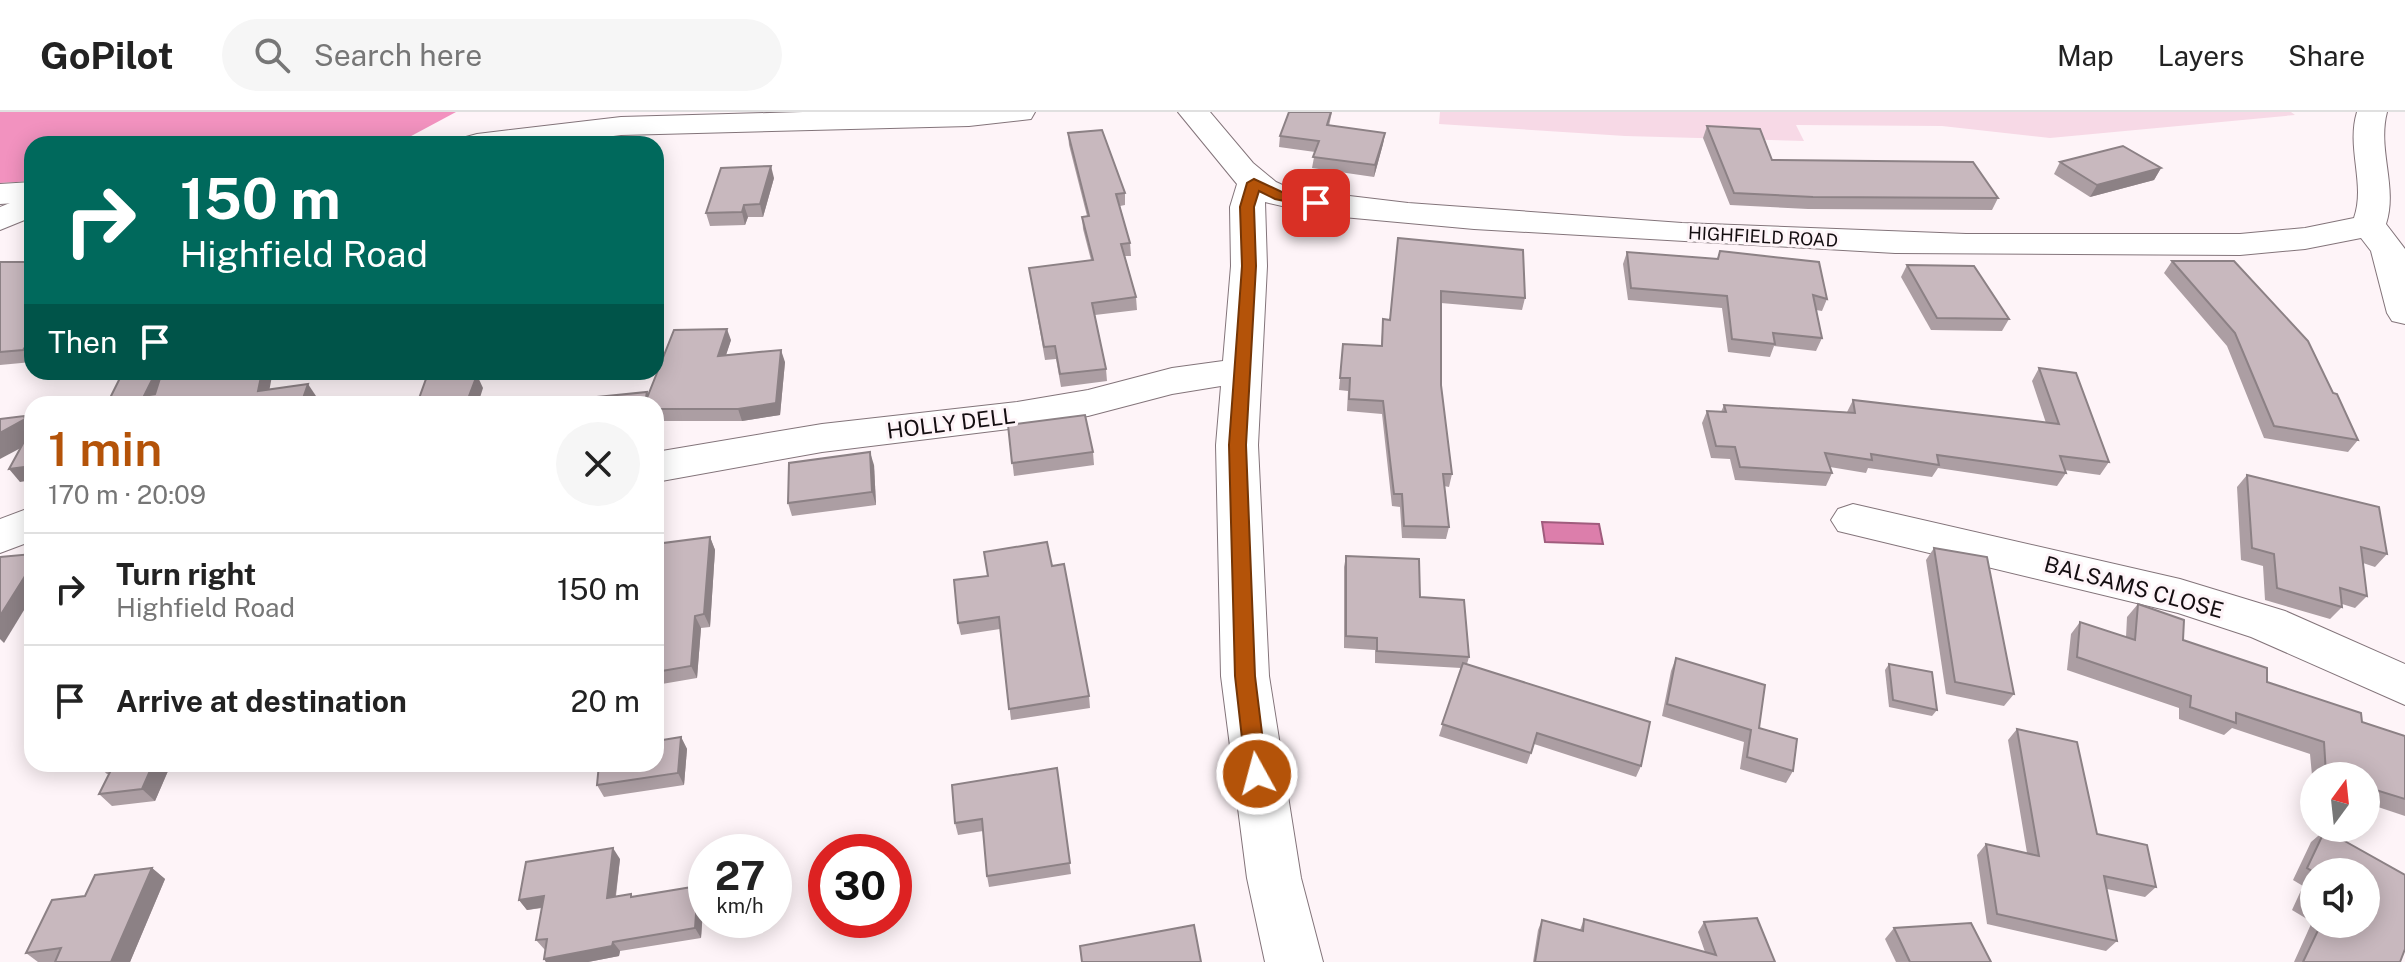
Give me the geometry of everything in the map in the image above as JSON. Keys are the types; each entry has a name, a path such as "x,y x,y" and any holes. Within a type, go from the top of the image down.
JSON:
{"street":[{"path":"541,136 621,126 969,117 1020,112"},
{"name":"HIGHFIELD ROAD","path":"1193,112 1230,160 1254,183 1280,196 1437,217 1823,240 2041,247 2206,245 2307,239 2369,225"},
{"path":"2372,112 2367,124 2367,160 2375,196 2375,213 2369,225 2388,250 2405,313"},
{"path":"1254,183 1247,207 1249,266 1237,445 1245,676 1272,863 1294,962"},
{"path":"0,194 24,192"},
{"path":"0,220 24,208"},
{"name":"HOLLY DELL","path":"664,466 822,438 1017,415 1102,400 1172,381 1244,370"},
{"name":"BALSAMS CLOSE","path":"1853,520 2180,596 2268,624 2405,685"},
{"path":"0,537 24,526"}],"shaded area":[{"path":"0,112 456,112 411,136 24,136 24,182 0,183"},
{"path":"1440,112 2291,112 2295,115 2050,138 1942,126 1796,125 1804,141 1625,136 1439,124"},
{"path":"1542,522 1599,524 1603,544 1545,542"}],"building":[{"path":"1289,112 1331,112 1327,125 1385,133 1375,165 1313,157 1319,141 1280,136"},
{"path":"1707,126 1760,129 1772,160 1973,162 1998,198 1813,197 1734,193"},
{"path":"1102,130 1125,193 1116,194 1130,243 1121,244 1136,297 1092,303 1106,369 1060,374 1055,346 1044,347 1029,268 1093,260 1082,217 1089,216 1068,133"},
{"path":"2123,146 2161,168 2097,185 2060,162"},
{"path":"771,166 760,204 744,205 742,212 706,213 721,168"},
{"path":"1398,238 1523,250 1525,298 1441,291 1441,385 1452,474 1443,474 1449,527 1404,526 1402,494 1394,494 1383,401 1349,399 1350,378 1340,378 1343,344 1382,346 1383,319 1390,320"},
{"path":"1720,251 1819,262 1827,299 1813,295 1822,338 1773,333 1775,344 1732,339 1727,296 1631,288 1627,252 1718,259"},
{"path":"2172,261 2234,261 2308,341 2358,440 2274,426 2235,333"},
{"path":"0,262 24,262 23,350 0,352"},
{"path":"1907,265 1974,266 2009,319 1937,318"},
{"path":"727,329 718,356 781,350 776,403 738,409 664,409 664,396 648,396 654,380 664,380 664,355 674,330"},
{"path":"2039,368 2076,373 2109,462 2060,456 2066,473 1937,455 1939,465 1871,454 1872,460 1825,453 1832,473 1740,467 1735,447 1716,446 1707,411 1726,412 1724,405 1855,413 1853,400 2059,424"},
{"path":"119,380 152,380 144,396 111,396"},
{"path":"159,380 260,380 258,391 308,384 304,396 144,396 155,394"},
{"path":"426,380 475,380 469,396 420,396"},
{"path":"647,392 646,396 607,396"},
{"path":"1085,415 1093,452 1012,463 1008,425"},
{"path":"24,416 24,420 0,433 0,419"},
{"path":"24,442 24,467 9,469"},
{"path":"870,452 872,492 788,503 789,463"},
{"path":"2247,475 2379,507 2387,554 2361,547 2367,596 2340,588 2342,607 2277,588 2274,554 2252,548"},
{"path":"710,537 704,614 695,616 691,666 664,671 664,543"},
{"path":"1047,542 1052,566 1064,564 1089,696 1009,709 999,617 958,623 954,580 988,576 984,552"},
{"path":"1934,548 1987,557 2014,694 1955,682"},
{"path":"24,555 24,578 0,616 0,557"},
{"path":"1346,556 1419,559 1420,597 1464,600 1469,657 1377,651 1377,638 1346,636"},
{"path":"2138,604 2184,620 2183,640 2267,668 2267,682 2361,713 2362,722 2405,736 2405,799 2380,791 2380,762 2325,762 2324,742 2236,713 2236,723 2190,707 2191,696 2077,657 2080,622 2135,640"},
{"path":"1676,658 1765,685 1759,728 1797,739 1793,771 1747,757 1751,730 1667,704"},
{"path":"1463,663 1650,722 1641,766 1537,733 1531,753 1442,724"},
{"path":"1889,664 1932,672 1937,710 1893,700"},
{"path":"2017,729 2077,742 2097,834 2147,845 2156,887 2104,876 2117,941 1997,914 1986,844 2039,856"},
{"path":"681,737 678,773 597,785 598,772 664,772 664,740"},
{"path":"1057,768 1070,863 987,876 982,819 955,823 952,785"},
{"path":"110,772 149,772 142,789 99,794"},
{"path":"2319,842 2346,842 2375,858 2312,858"},
{"path":"613,848 607,898 688,888 688,929 613,942 612,946 544,959 547,939 536,940 544,896 519,900 526,862"},
{"path":"2380,861 2405,875 2405,949 2400,962 2303,962 2314,938 2380,938"},
{"path":"152,868 111,962 55,962 61,948 26,953 52,900 85,896 95,875"},
{"path":"1757,918 1775,962 1535,962 1542,920 1583,931 1584,919 1716,955 1704,922"},
{"path":"1971,923 1991,962 1910,962 1894,928"},
{"path":"1194,925 1201,962 1082,962 1080,946"}],"route":[{"path":"1257,774 1245,676 1237,445 1249,266 1247,207 1254,183 1280,196 1316,203"}]}
